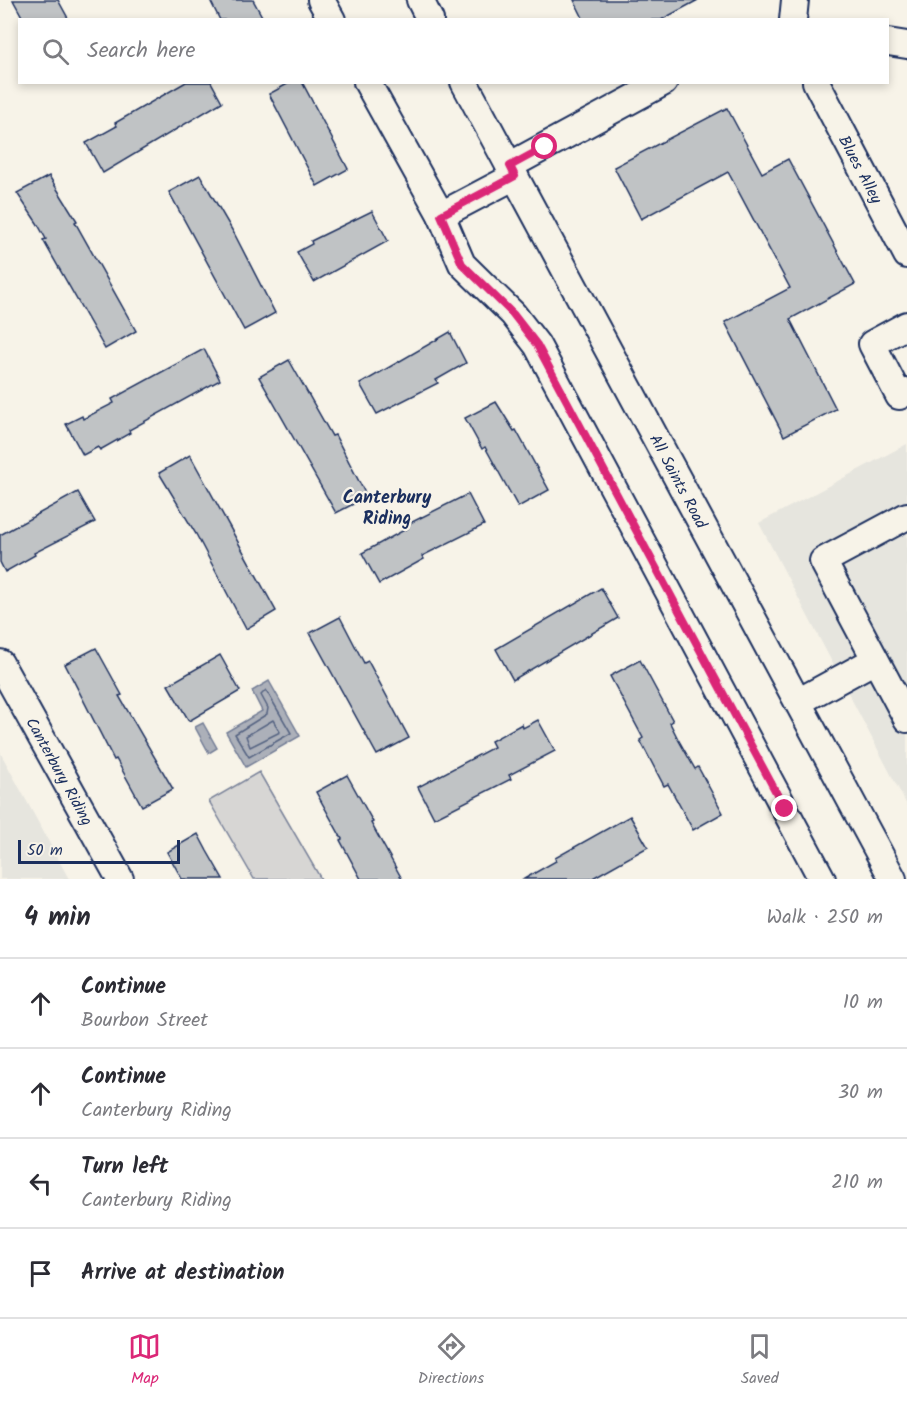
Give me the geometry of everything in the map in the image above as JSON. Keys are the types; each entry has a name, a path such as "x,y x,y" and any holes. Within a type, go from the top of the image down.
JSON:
{"street":[{"path":"321,0 331,18"},
{"path":"420,0 429,18"},
{"path":"793,18 795,0"},
{"path":"889,42 907,45"},
{"path":"368,84 441,215 462,264 513,314 537,345 822,879"},
{"name":"All Saints Road","path":"465,84 893,879"},
{"path":"441,215 661,84"},
{"name":"Blues Alley","path":"817,84 907,255"},
{"path":"907,325 872,344 899,396 907,392"},
{"path":"907,516 823,561 907,719"},
{"path":"798,702 875,660"},
{"name":"Canterbury Riding","path":"0,663 120,879"}],"shaded area":[{"path":"907,444 907,805 759,523"},
{"path":"0,752 69,879 0,879"},
{"path":"259,772 321,879 254,879 209,801"}],"water":[{"path":"269,681 300,736 246,767 226,732 262,711 252,691"},
{"path":"203,723 217,748 209,753 195,727"}],"building":[{"path":"13,0 58,0 68,18 23,18"},
{"path":"210,0 253,0 263,18 219,18"},
{"path":"574,0 698,0 665,18 583,18"},
{"path":"183,84 212,84 222,102 103,173 86,143 117,126 115,123"},
{"path":"287,84 303,84 348,169 317,186 269,94"},
{"path":"727,108 762,173 788,159 855,284 790,319 836,409 784,436 725,322 790,288 728,172 641,219 614,167"},
{"path":"200,175 235,235 275,313 244,330 169,192"},
{"path":"49,176 77,221 75,222 136,331 105,349 43,240 46,239 37,223 17,193"},
{"path":"372,211 388,241 314,282 297,252 312,244 311,241"},
{"path":"450,332 466,363 436,380 438,383 377,414 360,384"},
{"path":"204,349 220,380 129,430 130,433 100,450 98,447 83,455 66,424 82,416 83,419 114,403 112,399"},
{"path":"289,360 332,436 335,435 367,497 336,513 259,377"},
{"path":"496,402 514,431 516,430 549,490 518,507 485,447 482,449 465,418"},
{"path":"190,455 276,611 246,629 196,534 159,473"},
{"path":"78,492 95,522 34,553 35,555 5,572 0,562 0,535"},
{"path":"468,494 484,525 422,556 424,559 379,584 362,553 408,528 406,525"},
{"path":"601,588 618,618 513,680 496,649"},
{"path":"340,617 364,663 368,661 409,738 377,755 310,633"},
{"path":"96,648 122,695 119,696 173,789 142,806 116,759 114,760 65,664"},
{"path":"220,655 240,691 189,721 168,685"},
{"path":"640,660 673,721 670,723 678,739 695,769 698,767 723,813 693,830 668,784 664,786 640,740 643,738 610,676"},
{"path":"538,720 555,751 509,775 511,779 434,818 418,787 494,747 491,741 522,724 523,728"},
{"path":"347,775 402,879 361,879 340,840 342,839 316,792"},
{"path":"630,816 648,847 591,879 524,879 556,861 555,858"},
{"path":"198,834 223,879 182,879 167,852"}],"district":[{"name":"Canterbury Riding","path":"387,507"}],"route":[{"path":"545,147 510,166 515,176 441,215 462,264 513,314 537,345 785,809"}]}
